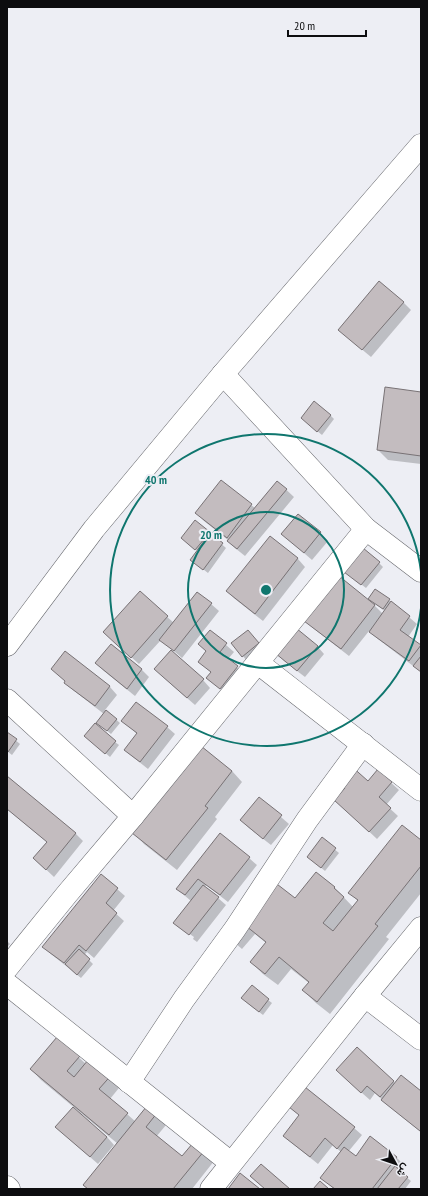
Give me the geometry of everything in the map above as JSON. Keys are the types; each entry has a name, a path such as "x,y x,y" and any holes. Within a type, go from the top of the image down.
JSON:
{"street":[{"path":"7,645 94,529 223,374 421,146"},
{"path":"223,374 366,529 421,571"},
{"path":"7,968 133,816 366,529"},
{"path":"258,663 421,790"},
{"path":"7,700 133,816"},
{"path":"129,1082 184,1000 235,929 307,820 363,744"},
{"path":"211,1189 421,928"},
{"path":"7,984 231,1163"},
{"path":"365,996 421,1039"}],"building":[{"path":"379,281 404,302 362,350 338,330"},
{"path":"385,387 421,392 421,456 377,450"},
{"path":"314,401 331,415 317,432 301,418"},
{"path":"221,480 252,504 227,538 195,513"},
{"path":"277,481 287,489 237,549 227,541"},
{"path":"298,514 321,532 304,553 281,534"},
{"path":"195,520 210,532 195,550 181,538"},
{"path":"210,533 223,543 203,570 190,560"},
{"path":"270,536 298,558 255,614 226,591"},
{"path":"363,548 380,562 361,585 344,572"},
{"path":"339,576 375,605 341,649 304,621"},
{"path":"375,589 390,599 383,609 368,599"},
{"path":"140,591 168,616 131,658 103,632"},
{"path":"197,592 212,603 174,651 159,640"},
{"path":"391,601 410,616 400,630 421,645 409,661 369,632"},
{"path":"296,628 318,646 297,671 275,653"},
{"path":"210,630 227,643 220,652 238,666 220,689 206,678 211,672 198,662 206,651 198,644"},
{"path":"248,630 259,643 242,657 231,643"},
{"path":"111,644 142,669 127,689 95,663"},
{"path":"171,650 204,679 187,698 154,669"},
{"path":"65,651 110,686 95,706 64,683 65,681 51,669"},
{"path":"421,656 421,672 413,666"},
{"path":"136,702 168,726 140,762 124,750 137,733 121,721"},
{"path":"106,710 117,719 107,731 96,723"},
{"path":"95,723 116,741 105,754 84,736"},
{"path":"7,732 17,739 8,752 7,751"},
{"path":"201,746 232,771 205,806 208,808 166,860 132,833"},
{"path":"350,765 368,781 378,769 392,782 379,797 391,808 369,832 334,800 345,788 337,779"},
{"path":"7,776 76,833 46,870 33,858 47,842 7,809"},
{"path":"259,797 282,815 263,839 240,820"},
{"path":"402,825 421,840 421,866 375,924 378,926 317,1002 302,990 309,982 279,957 265,974 250,962 266,942 241,922 273,881 295,898 316,872 335,887 334,888 344,897 323,923 333,931 358,900 348,893"},
{"path":"220,833 250,857 220,895 198,879 185,895 176,889"},
{"path":"322,837 336,848 321,868 307,857"},
{"path":"101,874 118,888 106,903 117,913 86,951 79,945 64,963 42,947"},
{"path":"203,885 219,897 189,935 173,923"},
{"path":"79,949 90,959 77,975 65,964"},
{"path":"252,985 269,999 259,1012 241,998"},
{"path":"57,1037 80,1056 67,1071 74,1077 93,1054 114,1072 99,1089 128,1113 109,1135 30,1069"},
{"path":"357,1047 394,1081 380,1097 367,1086 361,1093 336,1070"},
{"path":"401,1075 421,1091 420,1131 381,1100"},
{"path":"300,1083 355,1127 337,1149 325,1138 310,1157 283,1136 299,1115 284,1103"},
{"path":"151,1101 161,1108 146,1127 182,1156 198,1137 209,1145 173,1189 88,1189 83,1185"},
{"path":"73,1107 107,1137 90,1157 55,1127"},
{"path":"370,1136 397,1157 372,1189 335,1189 320,1178 344,1147 356,1156"},
{"path":"261,1164 290,1189 265,1189 250,1176"},
{"path":"395,1166 408,1177 398,1189 377,1189"},
{"path":"240,1173 260,1189 228,1189"},
{"path":"320,1181 329,1189 313,1189"}]}
